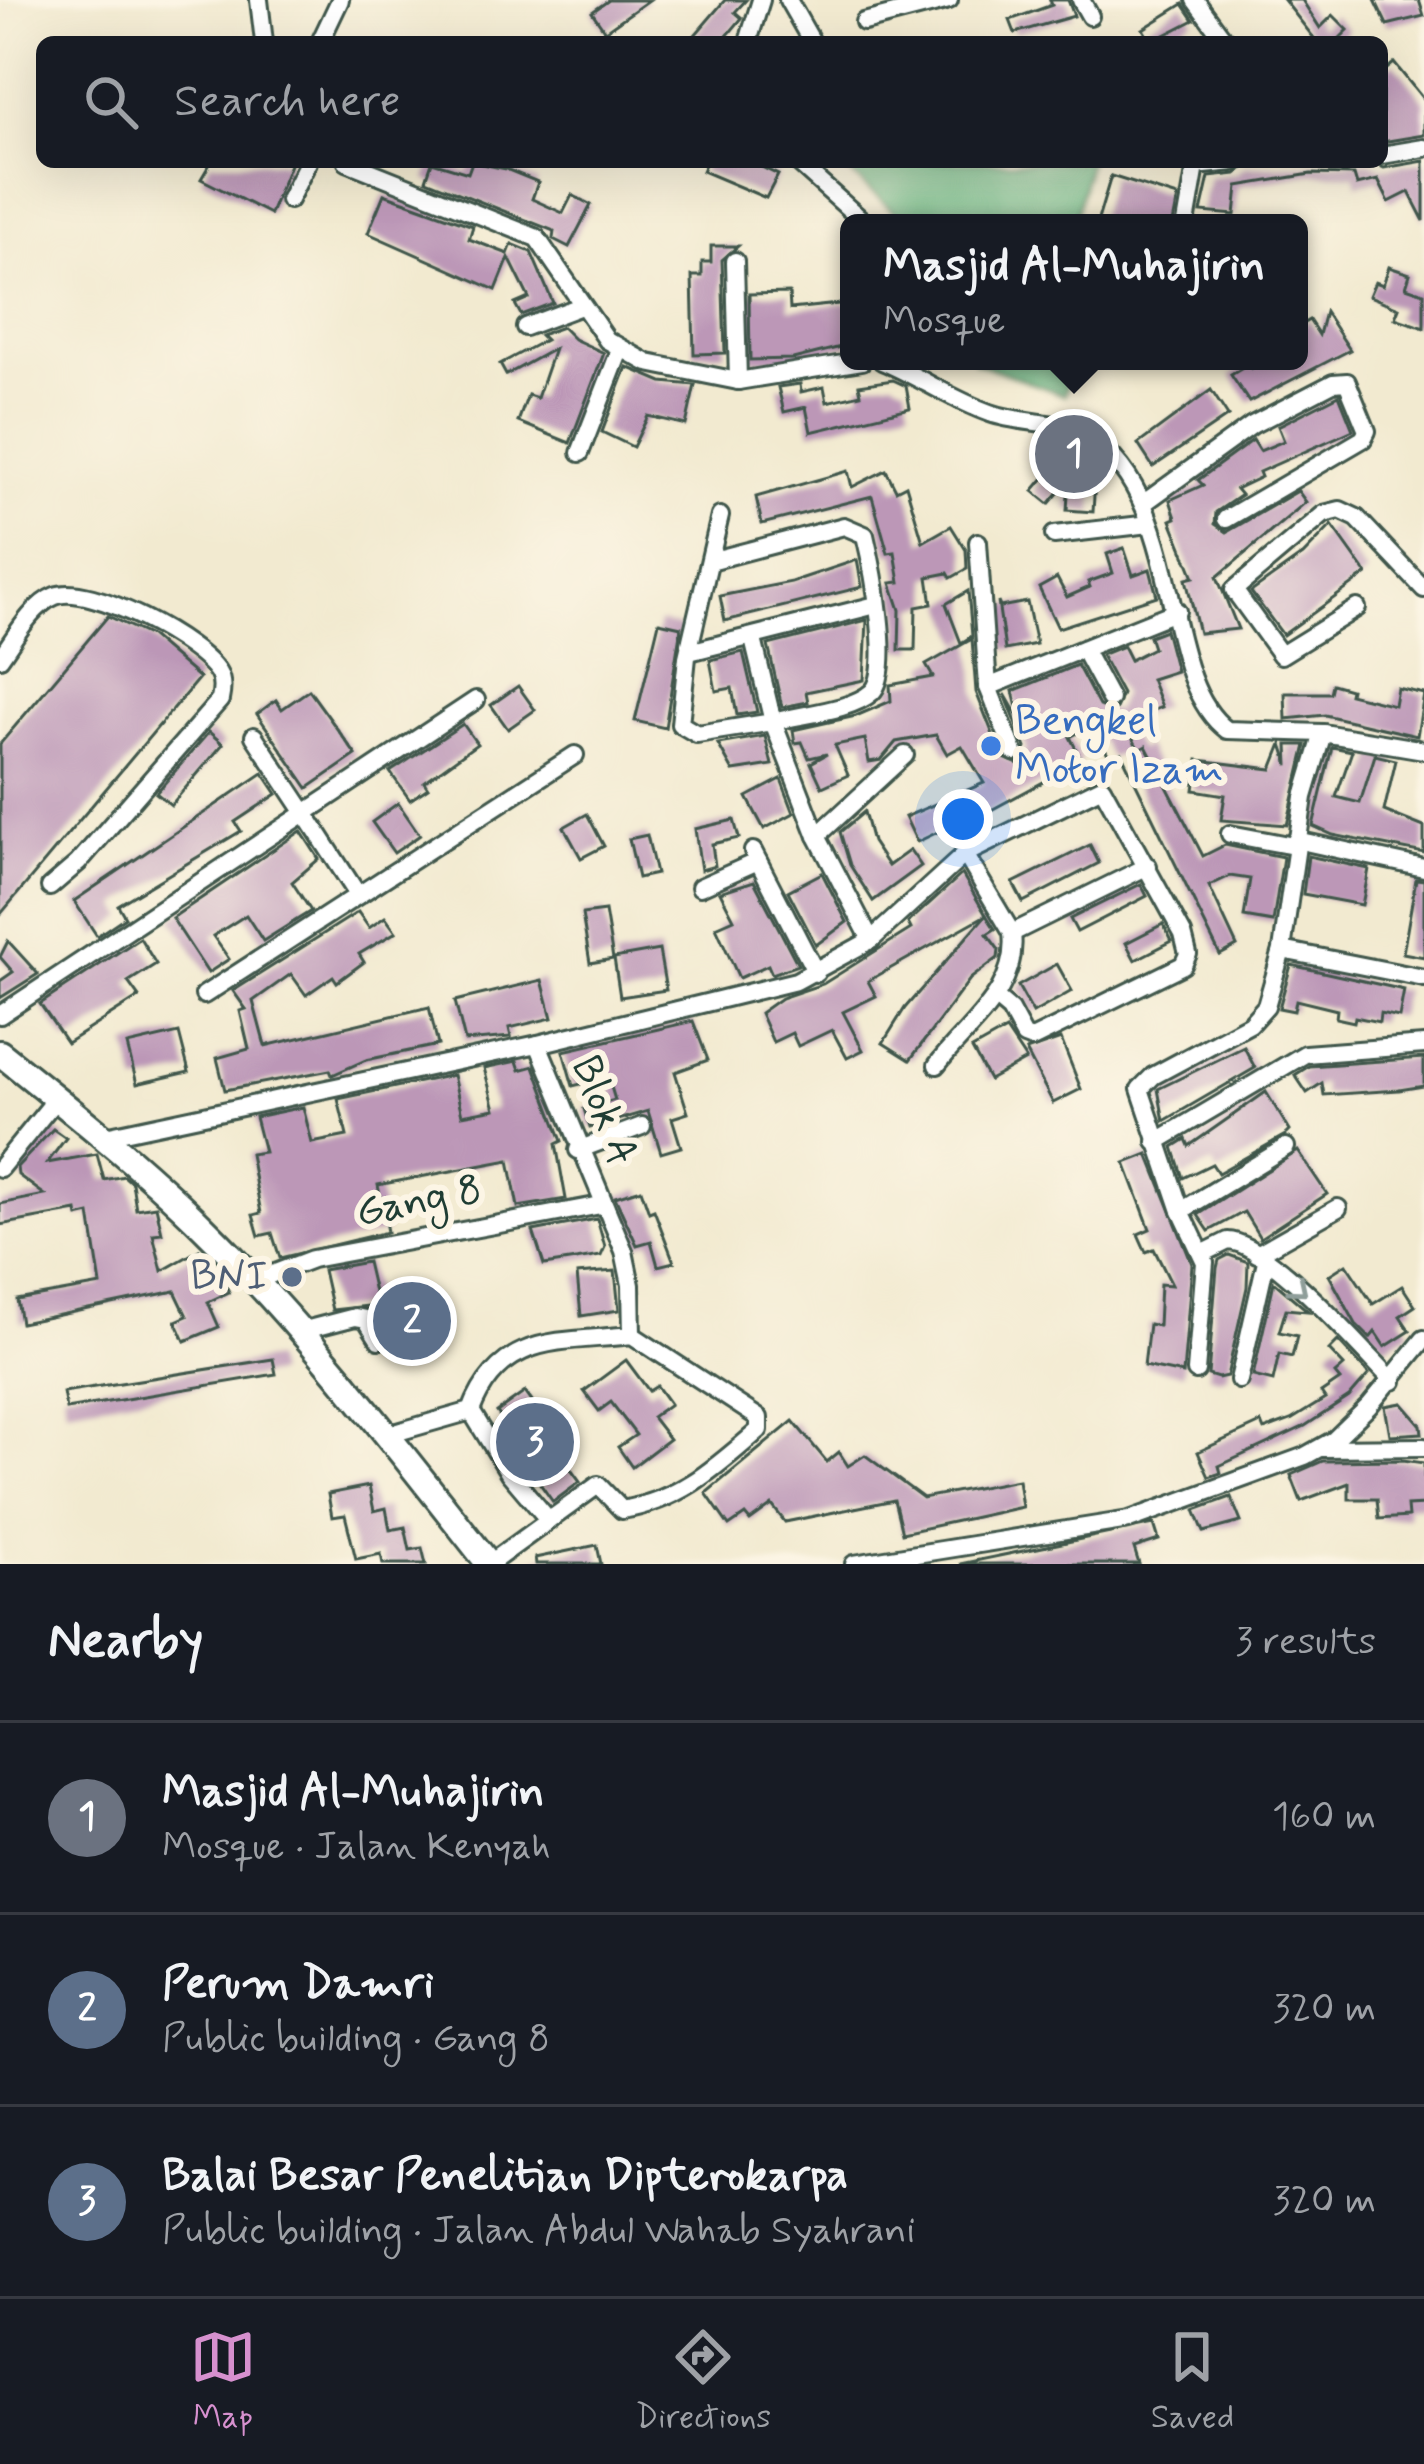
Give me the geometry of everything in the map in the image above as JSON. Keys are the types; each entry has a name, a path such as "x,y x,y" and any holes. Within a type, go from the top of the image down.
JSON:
{"highway":[{"path":"0,1053 105,1136 254,1281 301,1331 489,1564"}],"street":[{"path":"260,0 263,36"},
{"path":"323,36 340,0"},
{"path":"750,36 761,0"},
{"path":"788,0 809,36"},
{"path":"864,22 949,0"},
{"path":"1195,0 1222,36"},
{"path":"1388,154 1424,148"},
{"path":"289,200 305,168"},
{"path":"362,168 538,238 581,305 620,350 648,363 738,381 840,365"},
{"path":"804,168 855,214"},
{"path":"1188,214 1196,168"},
{"path":"735,261 738,381"},
{"path":"525,327 581,305"},
{"path":"580,453 620,350"},
{"path":"901,370 990,413 1088,436 1144,503 1178,610 1199,699 1216,722 1239,733 1323,733 1424,750"},
{"path":"1144,503 1252,425 1333,383 1347,382 1367,431 1363,439 1226,520"},
{"path":"1357,608 1281,655 1234,590 1324,514 1340,510 1357,518 1424,589"},
{"path":"710,560 844,526 859,528 873,566 883,675 876,689 862,699 773,722 685,732 678,717 689,652 720,516"},
{"path":"1054,535 1150,524"},
{"path":"978,542 988,687 1015,752"},
{"path":"0,658 45,601 66,592 109,602 148,621 202,656 218,673 223,689 192,733 78,863 50,887"},
{"path":"689,652 753,640 876,605"},
{"path":"988,687 1178,610"},
{"path":"753,640 773,722 817,836 871,940"},
{"path":"1083,649 1110,700"},
{"path":"0,1015 476,700"},
{"path":"1196,1371 1205,1274 1202,1254 1139,1096 1142,1084 1259,1015 1282,950 1295,843 1323,733"},
{"path":"254,736 358,895"},
{"path":"204,995 575,755"},
{"path":"817,836 905,755"},
{"path":"105,1136 780,987 816,973 871,940 965,854 1098,786 1108,790 1188,954 1173,974 1032,1039 1024,1036 1010,1010 997,999"},
{"path":"1230,834 1424,868"},
{"path":"937,1065 967,1025 997,999 1012,933 965,854"},
{"path":"700,887 756,856 816,973"},
{"path":"1012,933 1148,866"},
{"path":"1282,950 1424,979"},
{"name":"Blok A","path":"538,1044 629,1269 632,1335"},
{"path":"1156,1142 1305,1054 1424,1045"},
{"path":"0,1168 57,1099"},
{"path":"578,1150 642,1126"},
{"path":"1181,1211 1286,1147"},
{"name":"Gang 8","path":"254,1281 312,1259 601,1205"},
{"path":"1239,1380 1262,1257 1338,1208"},
{"path":"1202,1254 1228,1240 1262,1257 1330,1315 1393,1381"},
{"path":"301,1331 355,1317 366,1319 379,1340"},
{"path":"386,1435 471,1411 491,1373 516,1350 632,1335 754,1411 760,1430 696,1484 661,1503 622,1510 598,1485 489,1564"},
{"path":"1321,1448 1393,1381 1424,1339"},
{"path":"471,1411 509,1473 547,1518"},
{"path":"854,1564 1129,1520 1321,1448 1424,1448"}],"green space":[{"path":"845,168 1088,168 1076,214 897,214"},
{"path":"997,370 1071,370 1064,395"}],"building":[{"path":"609,0 649,0 605,31 592,12"},
{"path":"725,0 746,0 735,12 742,18 727,36 694,36"},
{"path":"1050,0 1068,0 1074,16 1015,33 1010,20 1052,5"},
{"path":"1284,0 1302,0 1320,28 1333,15 1348,30 1342,36 1312,36"},
{"path":"1375,0 1419,0 1424,16 1387,25"},
{"path":"1183,4 1194,20 1163,36 1147,36 1143,29"},
{"path":"1394,63 1424,100 1424,135 1388,141 1388,68"},
{"path":"1424,161 1424,221 1409,192 1389,202 1378,180 1357,185 1354,175 1311,174 1238,186 1235,214 1201,212 1209,177 1236,174 1244,168 1388,167"},
{"path":"207,168 289,168 270,214 201,179"},
{"path":"430,168 468,173 470,168 501,168 538,182 532,199 563,213 572,195 591,205 569,247 553,239 554,231 426,180"},
{"path":"763,168 778,175 766,198 702,171"},
{"path":"1111,176 1178,197 1175,214 1100,214"},
{"path":"384,194 473,226 469,239 508,254 512,244 531,252 553,303 521,315 515,304 529,298 509,258 496,290 368,233"},
{"path":"711,246 738,246 722,260 725,353 694,354 692,276 702,276 702,262 711,262"},
{"path":"1389,267 1410,274 1406,287 1424,293 1424,328 1395,318 1399,308 1369,296 1375,282 1383,285"},
{"path":"789,293 790,309 840,304 840,347 793,359 750,360 749,294"},
{"path":"1325,312 1350,350 1249,402 1231,375 1239,370 1308,370 1308,321 1319,335"},
{"path":"562,327 574,339 604,353 570,443 518,422 528,395 537,398 554,349 506,375 500,364 545,340 540,335"},
{"path":"627,367 662,382 695,385 686,425 648,416 633,447 602,432"},
{"path":"893,380 906,386 910,408 811,432 806,407 784,412 778,387 800,384 801,392 824,387 827,402 861,394 859,385"},
{"path":"1211,390 1228,416 1153,467 1138,444"},
{"path":"1339,395 1353,430 1259,472 1261,477 1236,489 1241,495 1216,512 1215,524 1227,532 1298,491 1306,502 1217,577 1238,629 1199,633 1186,579 1194,577 1171,520 1176,518 1170,500 1203,485 1198,480 1253,440 1260,451 1284,441 1278,426"},
{"path":"886,470 896,490 906,485 923,542 951,526 966,550 967,569 951,578 948,573 928,577 932,604 916,607 915,650 899,650 900,610 891,583 900,582 895,552 888,553 872,496 762,524 756,497 848,471 852,487"},
{"path":"1050,471 1056,477 1095,480 1093,512 1067,510 1069,480 1049,504 1033,491"},
{"path":"1332,525 1367,574 1283,635 1251,592 1303,555"},
{"path":"1124,548 1133,575 1150,569 1157,596 1058,628 1039,588 1057,578 1067,597 1090,587 1088,582 1113,573 1107,554"},
{"path":"857,560 862,587 725,621 720,596 791,582"},
{"path":"968,591 972,636 961,643 946,604"},
{"path":"998,602 1000,607 1027,602 1036,644 1005,650"},
{"path":"108,616 150,636 199,678 0,915 0,744"},
{"path":"867,620 864,680 806,692 808,702 782,707 768,645"},
{"path":"659,622 681,627 665,728 635,721"},
{"path":"1165,630 1176,671 1151,679 1162,707 1124,722 1139,750 1146,746 1203,856 1225,845 1283,857 1273,922 1244,917 1250,879 1230,876 1209,886 1237,946 1220,955 1121,753 1110,758 1093,725 1070,737 1082,761 969,822 967,818 917,842 905,817 984,783 962,746 947,754 936,735 896,742 881,760 869,762 865,739 835,745 848,775 822,787 811,763 827,754 809,758 802,742 795,743 793,730 856,716 891,701 890,685 933,677 926,665 972,639 976,692 1002,757 1018,764 1026,748 1005,694 1020,720 1013,691 1077,665 1099,706 1115,711 1122,694 1101,655 1123,646 1130,660 1153,648 1149,636"},
{"path":"743,652 757,712 737,715 732,688 716,691 710,660"},
{"path":"1332,684 1350,689 1349,694 1394,705 1397,688 1424,694 1417,736 1325,715 1286,719 1285,693 1330,693"},
{"path":"518,686 535,710 508,729 491,705"},
{"path":"309,690 356,755 308,788 257,714 276,700 282,709"},
{"path":"463,724 477,744 424,782 428,788 410,800 390,772"},
{"path":"209,732 223,744 171,805 156,793"},
{"path":"765,736 772,765 733,771 718,744"},
{"path":"1282,744 1289,765 1288,745 1306,745 1287,825 1221,820 1225,795 1194,790 1198,760 1272,769"},
{"path":"1332,747 1352,751 1336,797 1360,803 1375,755 1396,760 1384,811 1424,827 1424,853 1333,835 1313,826"},
{"path":"263,773 277,794 235,822 241,831 118,905 125,917 97,936 74,901"},
{"path":"781,779 794,813 764,829 747,797"},
{"path":"398,803 420,835 394,853 372,822"},
{"path":"864,812 872,842 888,866 910,850 921,866 873,901 850,865 840,832"},
{"path":"587,814 604,846 581,858 564,827"},
{"path":"734,820 739,838 712,844 715,866 701,870 695,829"},
{"path":"301,831 319,859 292,882 311,911 263,941 246,915 213,936 229,959 208,973 172,918"},
{"path":"647,835 656,874 638,878 629,839"},
{"path":"1090,845 1099,863 1023,902 1013,883"},
{"path":"1308,856 1369,869 1362,905 1303,894"},
{"path":"822,873 847,922 816,945 788,891"},
{"path":"962,874 986,915 868,981 876,996 843,1012 863,1050 847,1058 832,1030 798,1046 792,1033 773,1042 760,1013 781,998 823,984 911,929 908,923"},
{"path":"1416,879 1424,880 1424,957 1403,953"},
{"path":"754,881 798,965 772,974 768,965 739,978 716,927 734,919 720,892"},
{"path":"1141,884 1147,896 1077,932 1070,919"},
{"path":"605,911 613,959 590,963 582,914"},
{"path":"358,912 369,928 385,917 396,932 359,954 364,962 337,982 333,976 306,995 291,974 253,1001 265,1046 429,1007 438,1045 366,1060 332,1075 330,1070 225,1090 217,1058 249,1049 240,1011 246,1009 233,991"},
{"path":"986,915 995,929 987,934 999,950 998,958 970,979 910,1060 883,1043 905,1008"},
{"path":"1163,924 1172,941 1135,960 1126,943"},
{"path":"140,938 156,964 128,982 139,997 67,1043 40,1004"},
{"path":"8,941 38,974 0,998 0,981 13,972 0,957"},
{"path":"659,950 666,990 620,997 614,958"},
{"path":"1057,964 1072,991 1033,1013 1018,986"},
{"path":"1291,965 1404,990 1399,1017 1380,1013 1379,1022 1355,1017 1354,1022 1336,1018 1337,1010 1296,1000 1294,1011 1279,1008"},
{"path":"542,980 552,1018 509,1028 511,1037 465,1041 455,1001"},
{"path":"693,1021 708,1060 675,1072 688,1113 672,1118 681,1147 661,1153 648,1111 590,1128 584,1109 615,1100 608,1077 573,1086 563,1051"},
{"path":"1006,1030 1026,1060 989,1080 972,1049"},
{"path":"179,1033 189,1072 137,1084 127,1045"},
{"path":"1061,1039 1081,1089 1053,1103 1026,1051"},
{"path":"1244,1047 1255,1068 1164,1121 1158,1089"},
{"path":"1424,1058 1424,1086 1399,1090 1324,1095 1322,1083 1307,1093 1295,1075 1309,1066"},
{"path":"517,1061 520,1070 534,1066 562,1141 556,1144 566,1199 518,1207 509,1160 378,1185 387,1232 280,1258 272,1233 259,1236 253,1215 261,1213 250,1154 264,1152 255,1117 303,1107 312,1143 347,1136 338,1099 453,1075 462,1115 495,1109 484,1068"},
{"path":"1266,1092 1290,1131 1218,1173 1212,1164 1183,1178 1173,1147 1186,1139 1189,1146"},
{"path":"53,1129 66,1138 47,1163 97,1154 104,1180 124,1176 132,1183 136,1209 156,1206 162,1233 153,1234 162,1271 199,1250 213,1274 219,1271 229,1292 208,1302 219,1327 185,1341 176,1321 187,1316 175,1291 21,1323 17,1300 101,1285 90,1214 78,1217 77,1211 0,1225 0,1204 45,1195 18,1175 17,1167"},
{"path":"1298,1151 1327,1194 1260,1238 1244,1212 1209,1231 1198,1215"},
{"path":"1148,1154 1192,1264 1183,1374 1144,1366 1149,1324 1158,1326 1160,1284 1172,1285 1154,1249 1146,1252 1138,1234 1150,1229 1125,1163"},
{"path":"641,1189 674,1262 658,1266 651,1241 637,1245 615,1197"},
{"path":"597,1219 605,1247 601,1256 544,1265 533,1231"},
{"path":"1229,1255 1248,1262 1247,1287 1227,1376 1218,1378 1208,1375 1217,1268 1219,1260"},
{"path":"367,1262 377,1305 332,1310 323,1270"},
{"path":"1346,1264 1373,1304 1402,1286 1415,1306 1400,1316 1410,1331 1385,1347 1375,1332 1370,1338 1356,1324 1329,1275"},
{"path":"615,1271 619,1310 581,1316 577,1274"},
{"path":"1274,1282 1308,1311 1286,1309 1279,1332 1297,1336 1292,1357 1279,1354 1273,1381 1253,1376"},
{"path":"418,1292 428,1345 406,1349 395,1297"},
{"path":"1338,1341 1369,1374 1349,1397 1305,1426 1219,1466 1221,1473 1209,1477 1198,1452 1261,1423 1264,1430 1291,1420 1325,1399 1321,1393 1340,1380 1335,1374 1344,1366 1329,1350"},
{"path":"273,1359 276,1374 66,1409 63,1392"},
{"path":"626,1360 649,1391 657,1386 670,1404 652,1417 669,1439 632,1467 618,1447 636,1435 611,1402 599,1411 584,1391"},
{"path":"525,1392 554,1432 547,1437 580,1482 553,1502 531,1471 527,1475 519,1466 512,1454 522,1447 497,1412"},
{"path":"1402,1403 1421,1425 1422,1433 1390,1435 1385,1406"},
{"path":"793,1421 827,1462 839,1452 848,1466 865,1455 923,1498 1018,1480 1022,1507 902,1533 894,1500 785,1522 772,1505 750,1521 745,1515 729,1526 706,1493"},
{"path":"1323,1461 1424,1463 1424,1505 1407,1506 1408,1517 1379,1519 1377,1499 1349,1499 1349,1483 1301,1501 1291,1475"},
{"path":"369,1486 374,1511 386,1508 390,1530 405,1527 410,1550 422,1548 426,1564 383,1564 381,1554 356,1559 345,1515 332,1517 328,1494"},
{"path":"1231,1497 1241,1522 1204,1532 1195,1510"},
{"path":"1154,1524 1159,1540 1134,1548 1139,1564 960,1564"},
{"path":"597,1545 601,1564 536,1564 535,1558"}],"place":[{"name":"Masjid Al-Muhajirin","path":"1074,454"},
{"name":"Bengkel Motor Izam","path":"991,746"},
{"name":"BNI","path":"292,1277"},
{"name":"Perum Damri","path":"412,1321"},
{"name":"Balai Besar Penelitian Dipterokarpa","path":"535,1442"}]}
